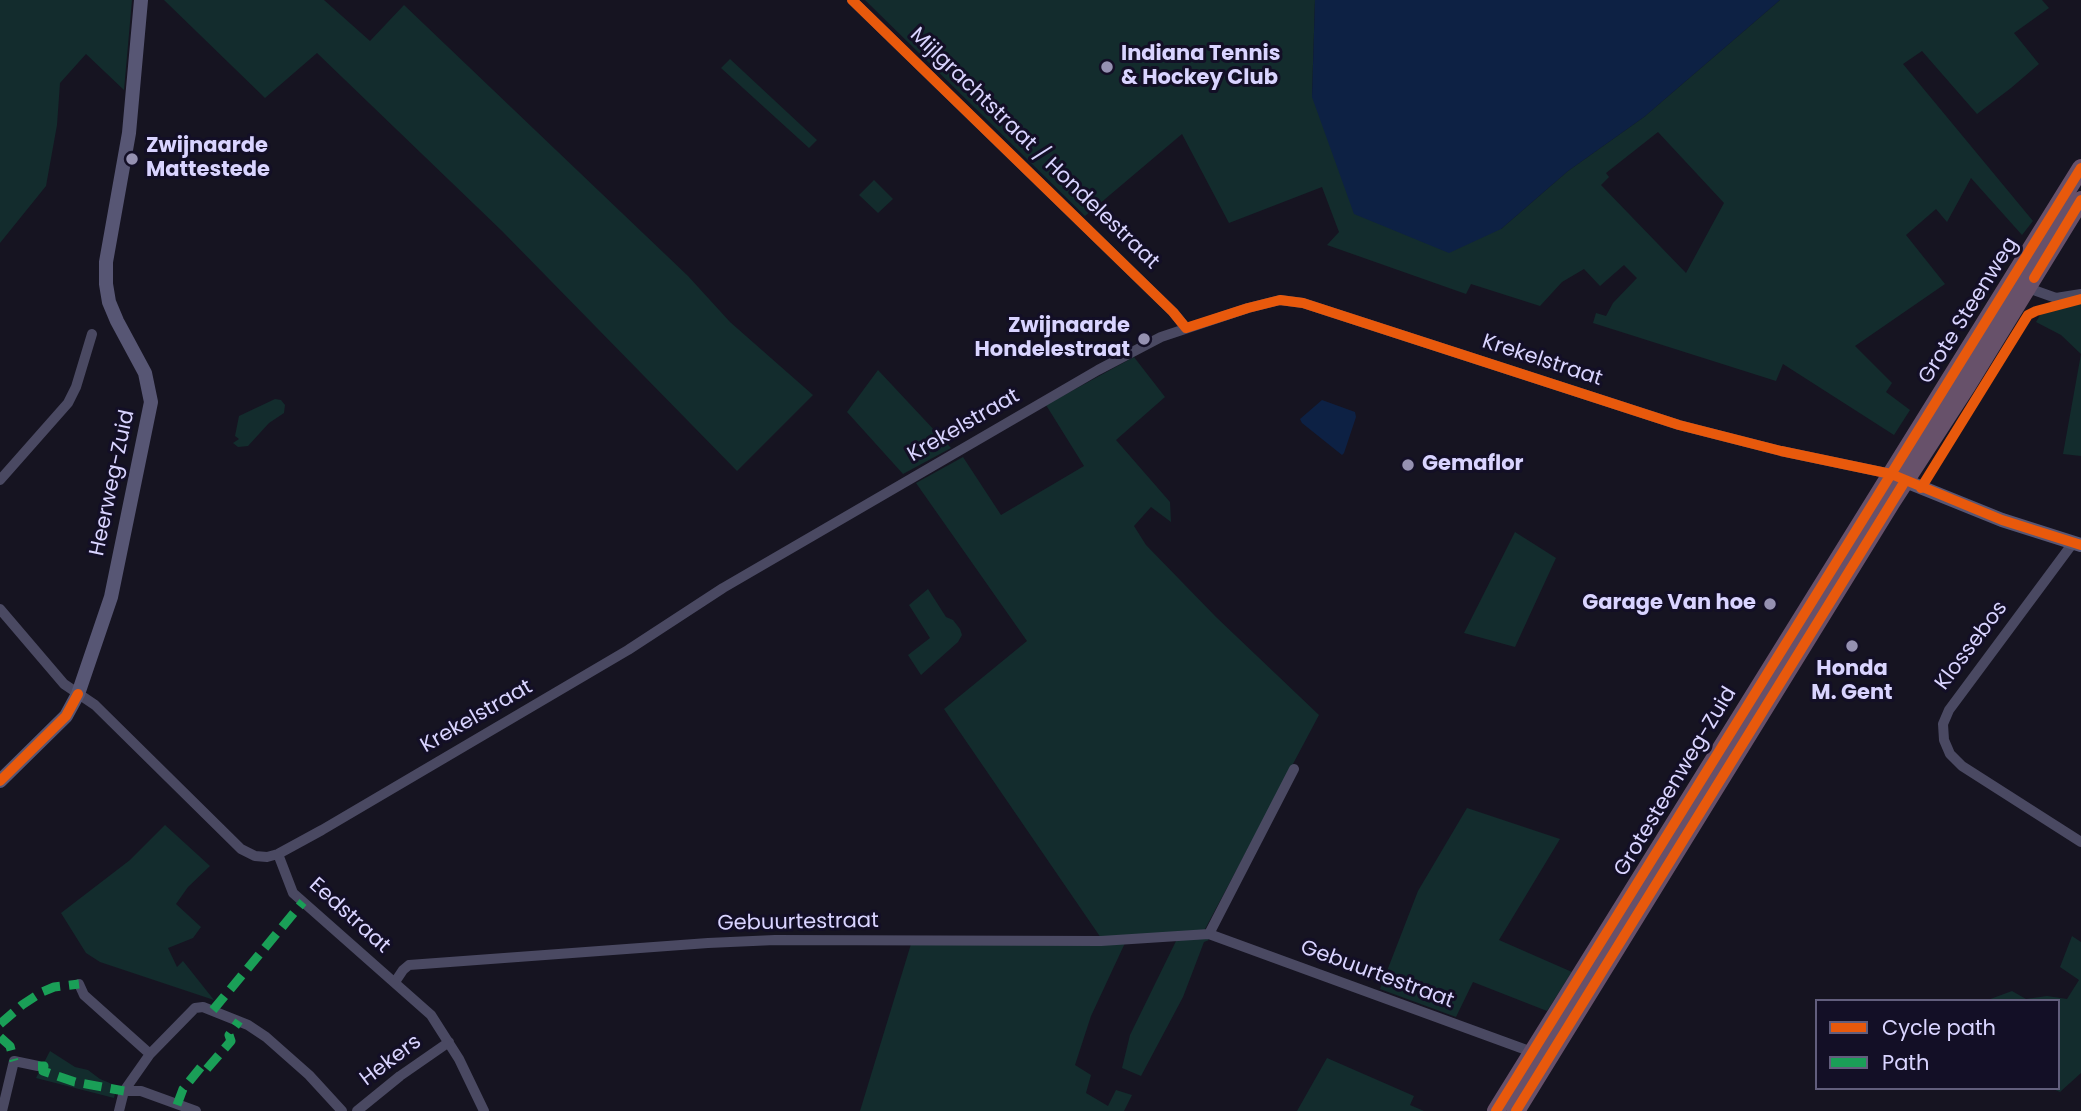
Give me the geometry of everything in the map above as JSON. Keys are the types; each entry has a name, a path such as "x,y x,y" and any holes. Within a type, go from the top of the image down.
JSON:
{"highway":[{"name":"Grote Steenweg","path":"1898,478 2081,168"},
{"name":"Grote Steenweg","path":"1898,478 2028,288 2081,200"},
{"name":"Grotesteenweg-Zuid","path":"1496,1111 1898,478"},
{"name":"Grotesteenweg-Zuid","path":"1516,1111 1898,478"}],"street":[{"name":"Heerweg-Zuid","path":"0,781 58,725 78,694 111,597 151,402 145,373 112,310 106,284 106,262 129,133 141,0"},
{"name":"Mijlgrachtstraat / Hondelestraat","path":"852,0 1164,303 1186,328"},
{"path":"2028,288 2056,298 2081,293"},
{"name":"Krekelstraat","path":"278,854 628,650 723,589 869,502 1109,365 1186,328 1280,300 1303,303 1679,425 1898,478"},
{"path":"0,480 68,403 76,387 92,334"},
{"path":"1898,478 2002,520 2077,544"},
{"name":"Klossebos","path":"2077,544 1949,710 1943,724 1944,740 1950,754 1962,766 2081,842"},
{"path":"0,609 55,674 95,705 241,849 255,856 278,854"},
{"path":"1209,934 1294,769"},
{"name":"Eedstraat","path":"278,854 293,893 431,1016 449,1042 484,1111"},
{"name":"Gebuurtestraat","path":"396,982 410,965 708,943 775,940 1101,941 1209,934 1532,1052"},
{"path":"79,984 84,995 150,1055"},
{"path":"119,1111 124,1091 150,1055 195,1008 203,1007 248,1025 266,1037 309,1075 342,1111"},
{"name":"Hekers","path":"357,1111 400,1076 449,1042"},
{"path":"2,1111 13,1061 38,1066"},
{"path":"124,1091 141,1091 196,1111"}],"green space":[{"path":"0,0 132,0 124,90 86,54 60,83 57,125 46,186 0,243"},
{"path":"164,0 324,0 370,41 404,5 688,276 730,322 813,395 737,471 502,231 317,53 265,98"},
{"path":"865,0 1315,0 1312,97 1501,229 1568,171 1644,117 1780,0 2042,0 2049,8 2014,33 2039,64 1977,114 1922,51 1903,64 2033,221 2022,235 1971,178 1947,222 1936,209 1906,235 1945,284 1855,346 1892,383 1886,392 1910,410 1894,435 1783,364 1776,381 1593,323 1596,313 1606,316 1613,303 1637,278 1624,265 1600,286 1584,269 1562,282 1540,306 1471,284 1466,294 1327,245 1339,232 1322,187 1229,223 1182,134 1085,216","holes":["1658,132 1724,203 1686,273 1601,185 1609,177 1606,173"]},
{"path":"730,59 817,140 809,148 721,68"},
{"path":"874,180 893,199 878,213 859,195"},
{"path":"2081,301 2081,354 2061,335 2036,322 2043,310"},
{"path":"2081,354 2081,456 2063,454"},
{"path":"1134,357 1165,397 1116,440 1170,502 1171,522 1151,507 1134,526 1146,545 1216,617 1319,715 1204,931 1101,938 944,709 1027,641 916,483 963,457 1001,515 1084,466 1046,405"},
{"path":"878,370 951,448 903,474 847,412"},
{"path":"275,399 281,400 285,405 284,413 269,423 248,446 238,447 233,443 239,439 235,436 239,416"},
{"path":"1515,532 1556,558 1515,647 1464,633"},
{"path":"928,589 946,617 953,620 962,635 958,642 921,675 908,655 930,638 909,605"},
{"path":"1467,808 1560,839 1499,940 1572,972 1547,1011 1473,982 1456,1017 1380,989 1418,891"},
{"path":"165,825 210,866 188,887 176,904 201,927 193,938 168,948 177,967 183,961 214,1000 100,962 86,953 61,913 130,860"},
{"path":"2072,936 2081,942 2081,1073 2060,1092 2056,1090 2060,1090 2060,999 2026,999 2047,996 2067,999 2079,980 2060,967"},
{"path":"1177,939 1209,940 1204,942 1183,997 1141,1076 1122,1068 1130,1035"},
{"path":"1125,943 1091,1016 1075,1065 1091,1075 1086,1093 1108,1106 1116,1090 1132,1095 1124,1111 860,1111 911,944"},
{"path":"2012,991 2026,999 1990,999"},
{"path":"50,1051 75,1067 88,1070 117,1086 114,1098 36,1078"},
{"path":"1327,1058 1414,1096 1410,1105 1424,1111 1297,1111"}],"water":[{"path":"1315,0 1780,0 1644,117 1568,171 1501,229 1449,253 1354,214 1312,97"},
{"path":"1322,400 1355,412 1356,417 1342,455 1300,419"}],"marked path":[{"path":"213,1010 303,902"},
{"path":"0,1024 42,992 54,987 79,984"},
{"path":"177,1105 183,1089 201,1067 205,1071 231,1041 229,1035 239,1021"},
{"path":"0,1037 10,1046 14,1061"},
{"path":"38,1066 44,1066 43,1071 75,1082 124,1091"}],"cycle path":[{"path":"852,0 1173,312 1186,328 1280,300 1303,303 1679,425 1781,451 1891,474 2002,520 2081,545"},
{"path":"1496,1111 2081,168"},
{"path":"2034,278 2081,200"},
{"path":"1921,488 2028,315 2081,299"},
{"path":"1516,1111 1905,481"},
{"path":"0,781 66,716 78,694"}],"place":[{"name":"Indiana Tennis & Hockey Club","path":"1107,67"},
{"name":"Zwijnaarde Mattestede","path":"132,159"},
{"name":"Zwijnaarde Hondelestraat","path":"1144,339"},
{"name":"Gemaflor","path":"1408,465"},
{"name":"Garage Van hoe","path":"1770,604"},
{"name":"Honda M. Gent","path":"1852,646"}]}
